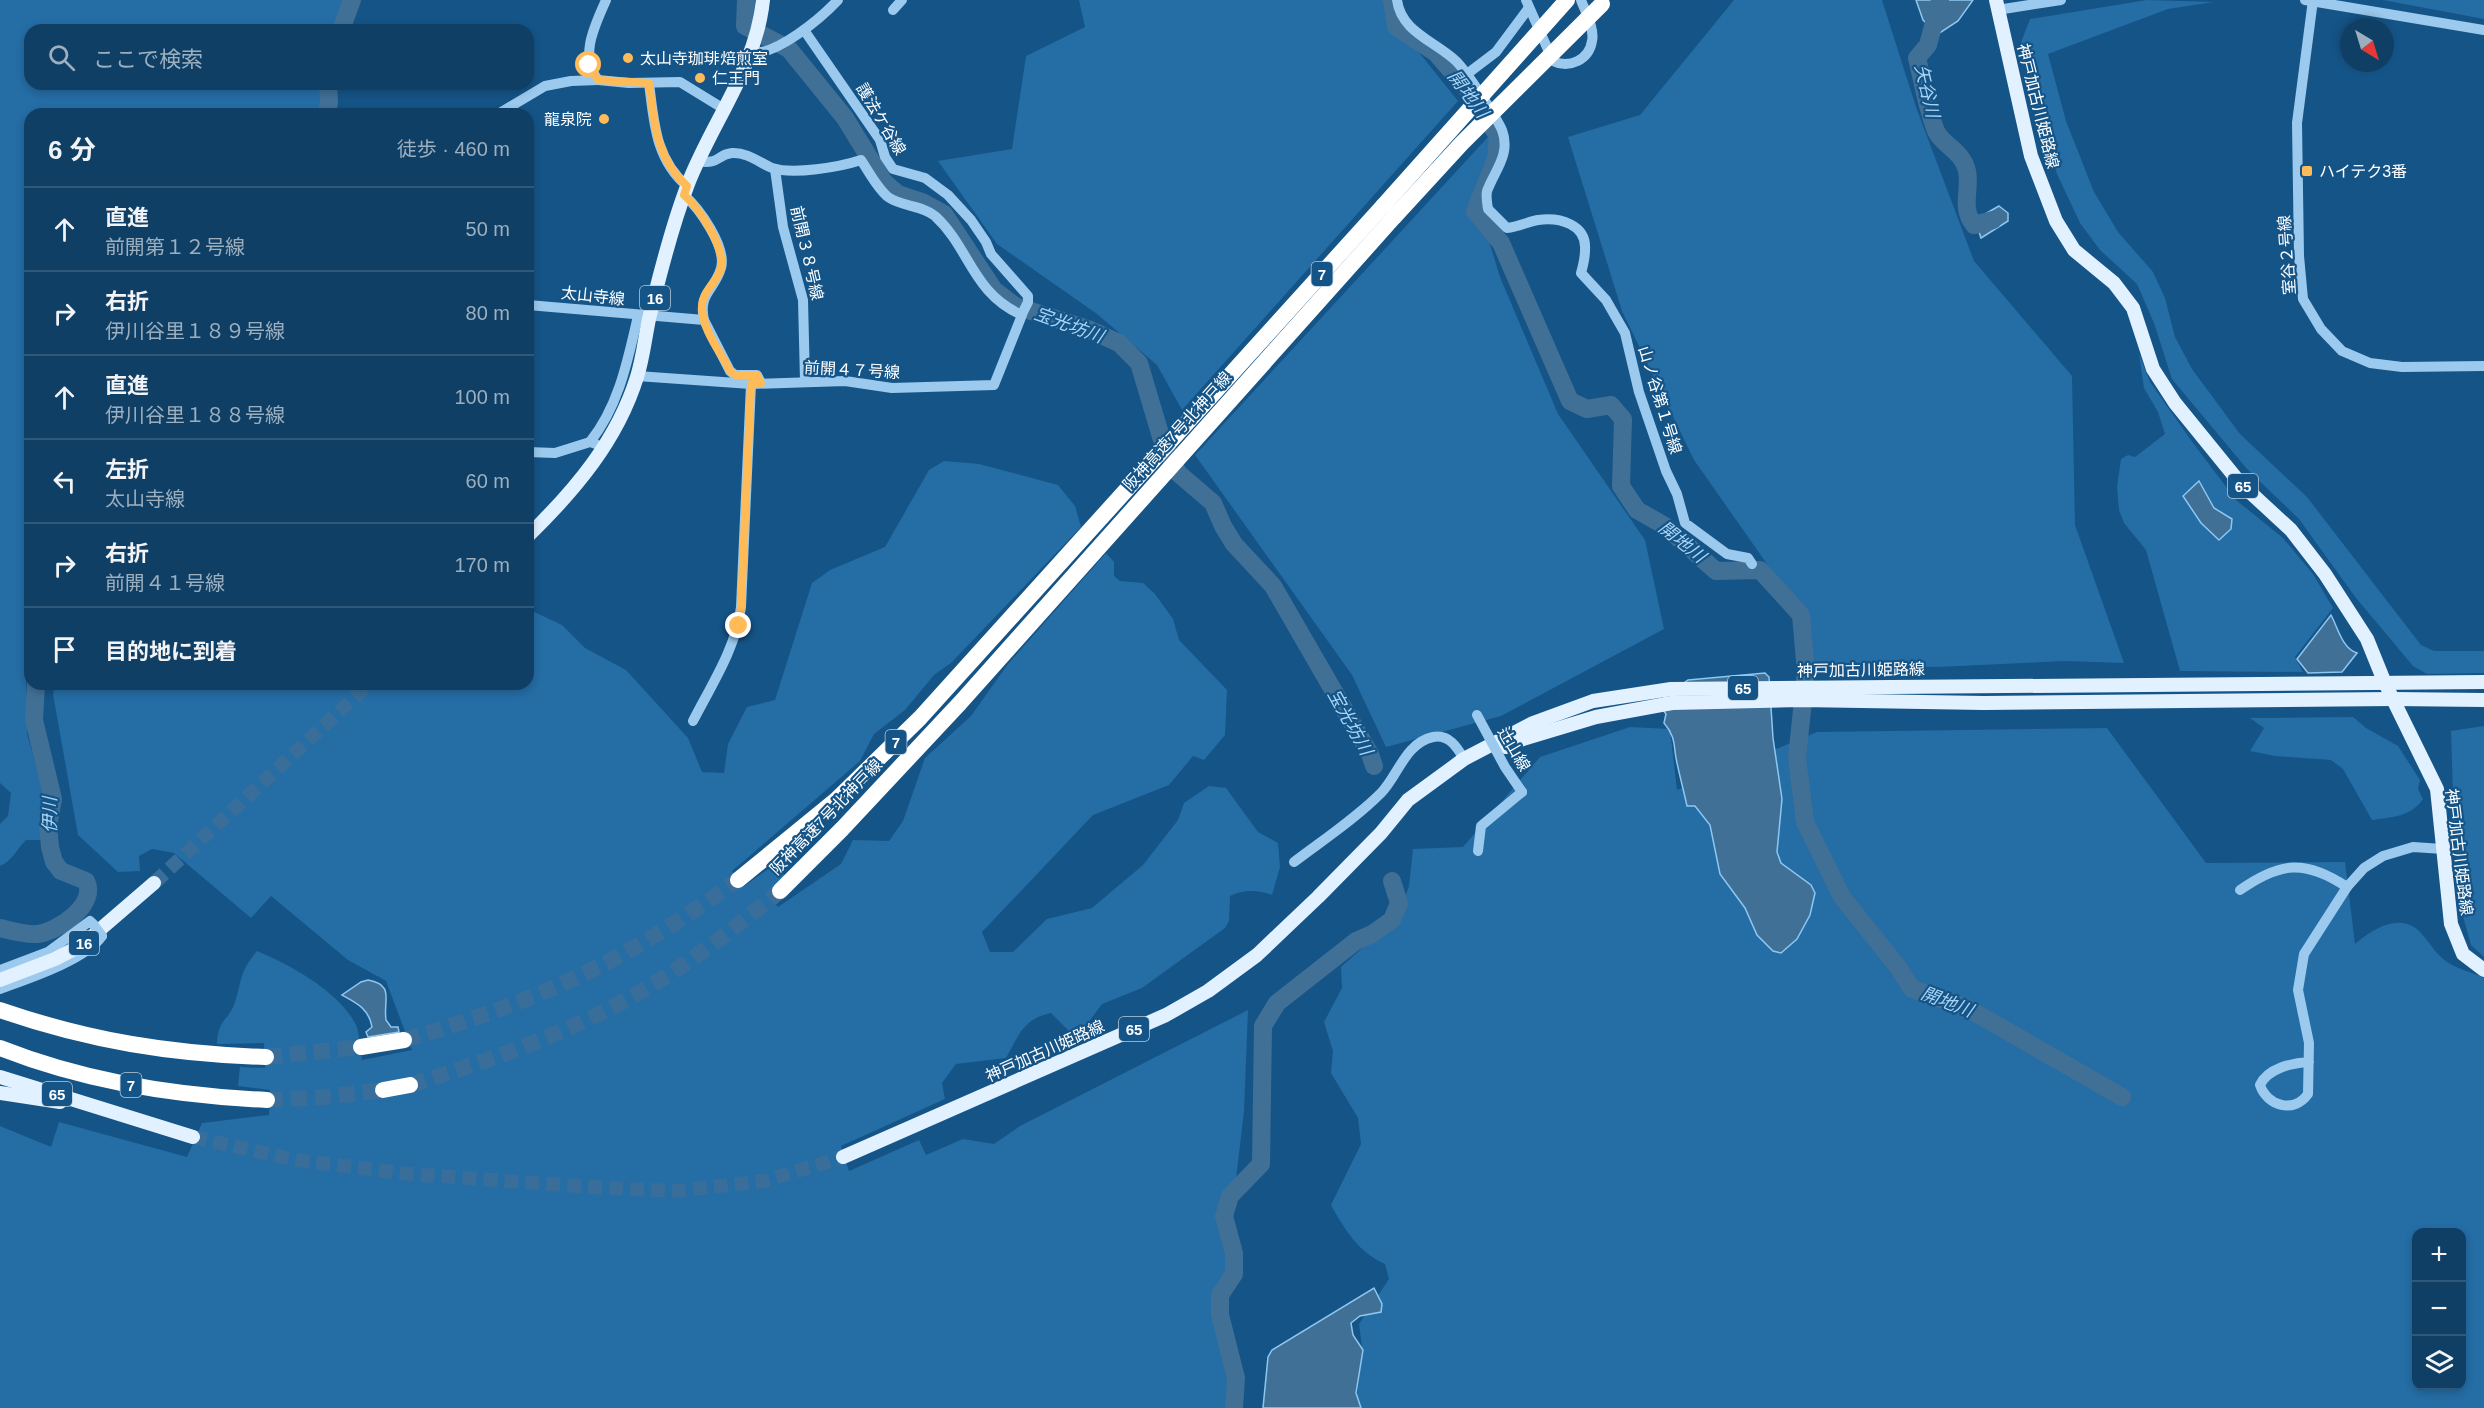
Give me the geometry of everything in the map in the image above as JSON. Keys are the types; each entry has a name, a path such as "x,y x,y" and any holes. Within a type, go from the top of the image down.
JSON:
{"highway":[{"path":"1521,53 1561,0"},
{"name":"阪神高速7号北神戸線","path":"738,880 810,823 858,780 1045,593 1389,212 1568,0"},
{"name":"阪神高速7号北神戸線","path":"1389,212 1462,144 1603,2"},
{"name":"阪神高速7号北神戸線","path":"780,891 842,829 960,703 1045,593"},
{"path":"0,1010 40,1024 105,1041 165,1050 266,1057"},
{"path":"361,1047 404,1040"},
{"name":"7","path":"0,1048 102,1080 177,1093 267,1100"},
{"path":"383,1090 410,1085"}],"main road":[{"name":"16","path":"534,530 592,467 623,412 637,376 644,316 686,190 697,161 753,47 763,0"},
{"name":"神戸加古川姫路線","path":"1997,5 2031,156 2056,221 2074,250 2114,283 2133,308 2153,369 2175,403 2240,483 2291,530 2325,574 2367,639 2384,681 2437,789 2451,924 2463,954 2484,970"},
{"name":"神戸加古川姫路線","path":"843,1157 1166,1015 1208,991 1257,955 1381,833 1410,808 1467,768 1520,740 1596,717 1672,703 1840,693 2384,681 2484,682"},
{"name":"神戸加古川姫路線","path":"1381,833 1408,800 1464,759 1533,723 1593,701 1646,693 1671,690 1840,693 1995,703 2484,700"},
{"name":"16","path":"0,980 55,959 82,945 154,883"},
{"name":"65","path":"0,1077 193,1137"},
{"name":"65","path":"0,1093 115,1112"}],"street":[{"path":"598,80 587,57 597,21 606,0"},
{"path":"753,47 762,54 804,30 826,13 838,0"},
{"path":"893,10 902,0"},
{"path":"1397,0 1399,11 1412,30 1437,45 1467,74 1496,52 1527,5"},
{"path":"1527,5 1553,61 1561,65 1573,64 1581,59 1592,41 1591,29 1581,0"},
{"path":"1997,5 2061,0"},
{"path":"2310,0 2484,30"},
{"name":"室谷２号線","path":"2310,0 2297,123 2299,256 2304,299 2321,329 2342,351 2370,363 2402,367 2484,366"},
{"name":"護法ケ谷線","path":"804,30 880,140 885,157 893,168 925,178 948,195 971,220 991,254 1028,296 1028,302 1022,314"},
{"name":"山ノ谷第１号線","path":"1467,74 1502,131 1505,155 1486,193 1488,209 1507,228 1538,220 1571,222 1584,237 1586,249 1581,273 1606,300 1625,333 1639,392 1666,471 1677,494 1685,523 1727,554 1748,558 1752,564"},
{"path":"508,108 545,86 571,81 598,80 680,82 724,109"},
{"path":"649,83 660,149 706,222 722,260 721,269 702,304 704,320 730,371 735,375 757,375 739,626 693,721"},
{"path":"697,161 710,163 731,153 751,157 775,169"},
{"name":"前開４７号線","path":"637,376 756,383 845,381 892,388 994,385 1022,315 1011,310 982,284 948,231 933,215 918,207 889,198 861,160 822,169 775,169"},
{"name":"前開３８号線","path":"775,169 783,227 803,300 805,381"},
{"name":"太山寺線","path":"534,306 704,320"},
{"path":"534,452 555,453 590,442 599,432 614,401 644,316"},
{"path":"590,442 605,446"},
{"name":"辻山線","path":"1477,715 1505,767 1522,792 1481,826 1478,851"},
{"path":"1294,862 1382,792 1412,749 1425,740 1434,736 1446,738 1455,744 1464,759"},
{"path":"2309,1062 2293,1063 2276,1070 2263,1079 2260,1085 2262,1092 2282,1106 2292,1107 2304,1101 2308,1094 2309,1062 2309,1043 2298,990 2304,954 2347,887 2364,868 2383,856 2413,848 2443,849"},
{"path":"2240,890 2257,878 2278,868 2298,868 2318,872 2347,887"},
{"path":"0,970 48,952 91,922 102,936 98,942 75,957 0,989"}],"shaded area":[{"path":"0,0 344,0 339,24 24,24 24,90 326,90 321,108 24,108 24,690 26,690 27,734 46,799 42,840 26,840 11,858 0,866 0,824 8,816 11,793 0,783"},
{"path":"1079,0 1386,0 1417,50 1458,101 1182,410 1157,365 1097,314 997,244 938,161 1012,149 1026,56 1085,27"},
{"path":"1734,0 1882,0 1916,107 1974,261 2072,376 2075,525 2124,663 2065,661 1938,667 1812,666 1788,594 1694,460 1622,311 1568,137 1640,115"},
{"path":"1916,0 1973,0 1958,21 1938,34 1923,20"},
{"path":"2147,0 2214,2 2168,9 2048,54 2066,121 2094,192 2118,232 2153,272 2165,298 2175,337 2192,369 2240,434 2307,497 2421,645 2434,651 2484,651 2484,673 2427,674 2413,666 2356,598 2299,519 2247,469 2172,379 2154,323 2137,284 2100,250 2080,223 2057,174 2020,45 2030,19"},
{"path":"2383,0 2484,0 2484,19"},
{"path":"1488,137 1494,146 1478,205 1500,277 1558,414 1645,540 1664,629 1501,716 1386,747 1352,675 1195,455"},
{"path":"1999,206 2008,213 2008,221 1981,238 1977,226 1978,218"},
{"path":"2139,354 2150,382 2236,500 2283,538 2313,574 2333,608 2295,657 2303,672 2180,671 2146,550 2124,523 2119,510 2117,487 2121,459 2128,455 2135,457 2165,434 2158,412 2144,388"},
{"path":"944,461 979,464 1058,485 1075,506 1081,527 951,663 934,675 905,710 874,734 860,761 732,871 743,887 774,865 785,876 767,894 778,907 841,864 853,840 889,841 903,821 925,758 971,716 1008,664 1106,553 1114,562 1114,576 1120,581 1143,583 1155,594 1173,619 1179,640 1227,690 1225,735 1204,760 1193,756 1169,785 1093,815 982,932 990,952 1013,952 1047,919 1092,908 1143,865 1178,820 1184,803 1209,786 1226,788 1258,832 1278,843 1280,867 1272,895 1251,891 1230,896 1229,921 1225,928 1142,988 1102,1004 1079,1035 1072,1034 1051,1013 1034,1019 1023,1029 1006,1058 956,1064 942,1083 945,1099 841,1146 849,1171 919,1140 926,1155 963,1139 994,1144 1020,1126 1248,1010 1244,1111 1236,1179 1223,1227 1229,1272 1222,1318 1242,1392 1243,1408 0,1408 0,1126 51,1147 59,1122 187,1157 202,1123 269,1115 270,1090 238,1086 240,1067 265,1068 264,1043 217,1044 219,1029 233,1008 244,970 257,951 298,971 337,1000 357,1027 362,1060 412,1050 386,981 348,960 271,896 251,918 174,853 152,849 139,856 140,871 118,872 78,835 54,690 534,690 534,612 562,625 585,648 626,670 688,738 702,772 724,773 728,744 747,707 775,700 812,583 830,570 885,547 929,470"},
{"path":"2199,481 2214,508 2232,519 2231,529 2219,540 2201,523 2183,496"},
{"path":"2331,615 2344,642 2357,653 2342,672 2308,673 2297,659"},
{"path":"1765,673 1769,677 1773,738 1782,799 1777,852 1781,863 1811,885 1815,893 1810,915 1797,939 1781,953 1773,951 1757,935 1745,908 1720,874 1710,825 1695,806 1687,806 1673,738 1664,723 1666,714 1662,709 1661,700 1688,680"},
{"path":"2353,717 2366,728 2398,746 2420,780 2418,789 2423,799 2407,813 2372,820 2343,769 2331,760 2275,756 2250,751 2264,728 2250,718"},
{"path":"2484,726 2484,957 2471,945 2456,891 2451,731"},
{"path":"1630,727 1670,729 1677,790 1817,732 2107,728 2206,863 2345,862 2355,944 2385,925 2402,923 2410,925 2421,933 2447,962 2484,978 2484,1408 1356,1408 1362,1347 1359,1324 1389,1279 1385,1264 1360,1247 1331,1205 1361,1144 1358,1118 1331,1073 1333,1051 1324,1022 1342,988 1341,967 1399,915 1409,886 1413,849 1463,847 1540,757"},
{"path":"368,980 376,982 385,990 386,1020 391,1027 398,1027 399,1032 368,1037 366,1032 372,1027 365,1011 342,995"},
{"path":"1374,1288 1382,1304 1381,1312 1360,1316 1351,1323 1353,1335 1363,1350 1356,1393 1361,1408 1263,1408 1268,1357 1272,1350"}],"waterway":[{"name":"伊川","path":"343,24 352,0"},
{"name":"宝光坊川","path":"746,0 745,26 789,49 845,118 884,182 898,194 922,202 944,214 994,290 1015,306 1088,329 1119,343 1139,363 1161,437 1178,473 1213,503 1234,544 1273,586 1370,754 1374,766"},
{"name":"開地川","path":"1392,0 1396,27 1436,53 1468,90 1498,136 1496,159 1475,211 1501,243 1570,401 1587,409 1611,405 1623,419 1621,486 1637,510 1665,526 1716,571 1760,570 1801,615 1806,672 1797,758 1805,822 1842,897 1898,967 1912,989 1967,1008 2122,1097"},
{"name":"矢谷川","path":"1940,0 1928,45 1917,58 1928,105 1939,136 1965,164 1970,218 1974,225 1993,220"},
{"name":"伊川","path":"328,90 328,108"},
{"name":"伊川","path":"0,928 33,934 46,932 74,915 86,899 88,890 86,881 61,871 54,862 50,847 48,826 53,799 34,720 36,690"},
{"name":"宝光坊川","path":"1234,1408 1236,1378 1220,1315 1220,1295 1234,1274 1234,1253 1224,1216 1230,1196 1261,1164 1263,1026 1277,1003 1356,941 1372,934 1392,920 1399,903 1392,881"}],"tunnel":[{"path":"154,883 363,690"},
{"path":"404,1040 490,1013 573,979 655,935 738,880"},
{"path":"410,1085 531,1044 619,1004 698,954 780,891"},
{"path":"266,1057 361,1047"},
{"path":"267,1100 326,1097 383,1090"},
{"path":"193,1137 297,1160 409,1174 677,1191 764,1181 843,1157"}],"place":[{"name":"太山寺珈琲焙煎室","path":"628,58"},
{"name":"仁王門","path":"700,78"},
{"name":"龍泉院","path":"604,119"},
{"name":"ハイテク3番","path":"2307,171"}],"route":[{"path":"589,65 598,80 649,83 654,125 660,149 676,177 687,186 684,195 694,204 706,222 722,260 721,269 707,291 702,304 706,327 730,371 735,375 757,375 761,383 751,384 739,626"}]}
